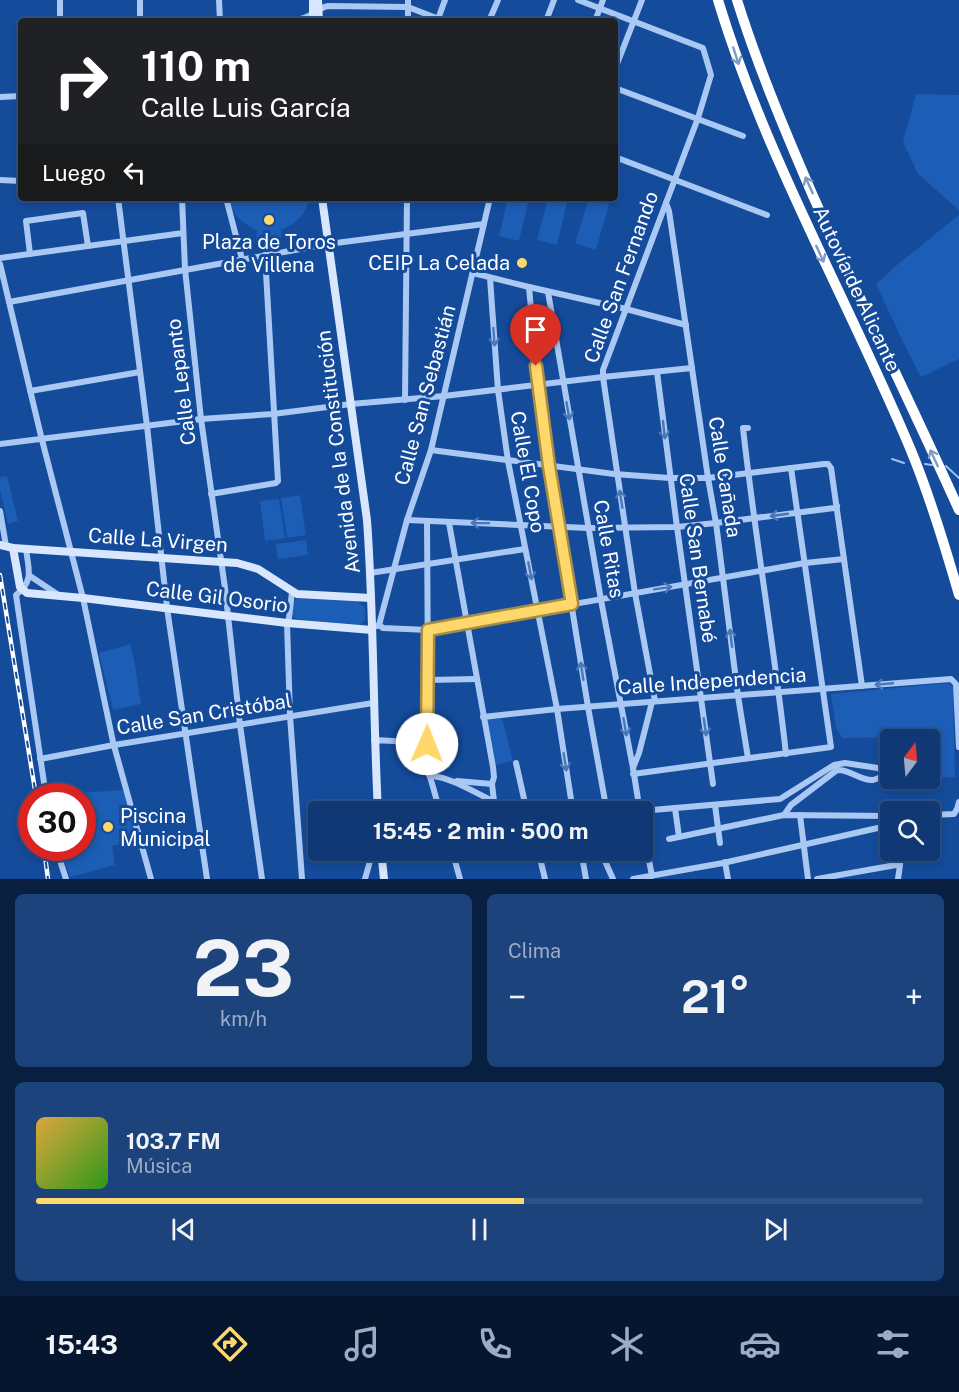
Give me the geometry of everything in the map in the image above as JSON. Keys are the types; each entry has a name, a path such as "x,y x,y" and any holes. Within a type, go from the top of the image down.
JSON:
{"highway":[{"name":"Autovía de Alicante","path":"718,0 739,67 765,132 910,450 933,509 959,595"},
{"name":"Autovía de Alicante","path":"737,0 757,61 833,241 959,510"}],"street":[{"path":"60,0 61,18"},
{"path":"140,0 140,18"},
{"path":"219,0 220,18"},
{"path":"313,0 317,11 328,6 408,4 437,18"},
{"path":"441,18 445,0"},
{"path":"490,18 498,0"},
{"path":"547,18 554,0"},
{"path":"578,0 634,21"},
{"path":"596,18 603,0"},
{"path":"618,61 642,0"},
{"name":"Calle San Fernando","path":"633,771 654,702 635,593 603,370 698,118 711,75 703,48 634,21"},
{"path":"618,89 743,136"},
{"path":"0,97 18,96"},
{"path":"618,158 766,215"},
{"path":"0,180 18,181"},
{"path":"118,201 167,608 207,879"},
{"name":"Calle Lepanto","path":"182,201 184,269 201,420 262,879"},
{"path":"227,201 242,259"},
{"name":"Avenida de la Constitución","path":"324,201 328,244 367,520 371,598 375,627 373,703 377,801"},
{"path":"405,400 407,201"},
{"name":"Calle San Sebastián","path":"375,627 431,450 489,201"},
{"name":"Calle Cañada","path":"666,202 716,524 748,758"},
{"path":"30,254 26,221 83,213 88,246"},
{"path":"9,302 328,244 484,224"},
{"path":"0,258 183,232"},
{"path":"211,494 278,481 265,255"},
{"path":"0,264 83,598 114,745 151,879"},
{"path":"473,273 686,325"},
{"name":"Calle El Copo","path":"490,278 498,390 508,461 538,610 571,801"},
{"path":"529,287 538,385 549,466 605,801"},
{"name":"Calle Ritas","path":"548,292 588,528 638,801"},
{"path":"0,444 201,420 692,368"},
{"path":"30,391 140,372"},
{"name":"Calle San Bernabé","path":"657,372 713,784"},
{"path":"747,428 743,428 748,474 780,693 786,754"},
{"path":"431,450 578,470 670,478 708,478 828,464 831,468 837,506 862,686"},
{"path":"633,771 831,747 791,468"},
{"path":"407,520 588,528 677,527 755,519 837,506"},
{"path":"0,511 6,546 20,587 25,591"},
{"path":"427,522 427,765 437,801"},
{"path":"449,523 494,767 492,784 494,801"},
{"name":"Calle La Virgen","path":"6,546 237,563 253,567 292,592"},
{"path":"26,548 30,576 25,591 16,595 44,783"},
{"path":"370,573 525,549"},
{"path":"375,627 428,630 805,563 844,559"},
{"path":"30,576 58,596"},
{"name":"Calle Gil Osorio","path":"25,591 287,622 375,627"},
{"path":"302,879 290,716 287,622 292,592 301,595 371,598"},
{"path":"428,680 477,679"},
{"name":"Calle Independencia","path":"483,717 556,709 951,679 956,684 959,747"},
{"name":"Calle San Cristóbal","path":"40,759 373,703"},
{"path":"374,740 411,744 420,751 427,765"},
{"path":"516,763 525,801"},
{"path":"653,810 780,799 845,763 878,768 884,772 882,776 873,780 836,768"},
{"path":"784,815 791,805 836,768"},
{"path":"429,775 453,781 494,801"},
{"path":"453,781 492,784"},
{"path":"780,799 784,815"},
{"path":"940,815 954,814 959,802"},
{"path":"715,805 720,843"},
{"path":"675,808 679,837"},
{"path":"669,839 784,815 880,816"},
{"path":"800,815 808,879"},
{"path":"857,816 857,832"},
{"path":"633,879 725,862 880,827"},
{"path":"60,861 66,879"},
{"path":"365,879 370,861"},
{"path":"382,861 384,879"},
{"path":"455,861 460,879"},
{"path":"541,861 545,879"},
{"path":"583,861 586,879"},
{"path":"605,861 613,879"},
{"path":"649,861 652,876"},
{"path":"898,879 899,861"},
{"path":"725,862 728,879"},
{"path":"817,879 898,866"}],"shaded area":[{"path":"916,94 959,95 959,210 918,174 903,142"},
{"name":"Plaza de Toros de Villena","path":"229,201 309,201 300,218 281,230 281,240 256,240 257,230 238,218"},
{"path":"507,201 529,201 519,241 499,236"},
{"path":"547,201 567,203 557,245 537,240"},
{"path":"588,201 609,204 596,250 575,243"},
{"path":"959,215 959,359 921,377 876,284"},
{"path":"7,476 18,521 8,524 0,490 0,477"},
{"path":"300,495 306,535 287,538 281,498"},
{"path":"279,499 285,538 265,541 260,501"},
{"path":"306,540 308,555 278,559 276,544"},
{"path":"298,598 357,601 365,608 365,620 358,627 297,619 292,616 292,603"},
{"path":"130,644 141,704 113,710 99,653"},
{"path":"948,683 953,687 955,777 940,778 940,729 880,729 880,737 842,738 836,728 831,694"},
{"path":"502,718 513,761 496,765 487,719"},
{"name":"Piscina Municipal","path":"123,790 137,840 112,846 115,865 70,877 64,861 96,861 96,792"}],"waterway":[{"path":"892,459 904,463"},
{"path":"925,464 932,465"},
{"path":"946,466 959,478"}],"railway":[{"path":"0,575 34,783"},
{"path":"46,861 48,879"}],"place":[{"name":"Plaza de Toros de Villena","path":"269,220"},
{"name":"CEIP La Celada","path":"522,263"},
{"name":"Piscina Municipal","path":"108,827"}],"route":[{"path":"427,744 428,630 572,604 549,466 536,366"}]}
